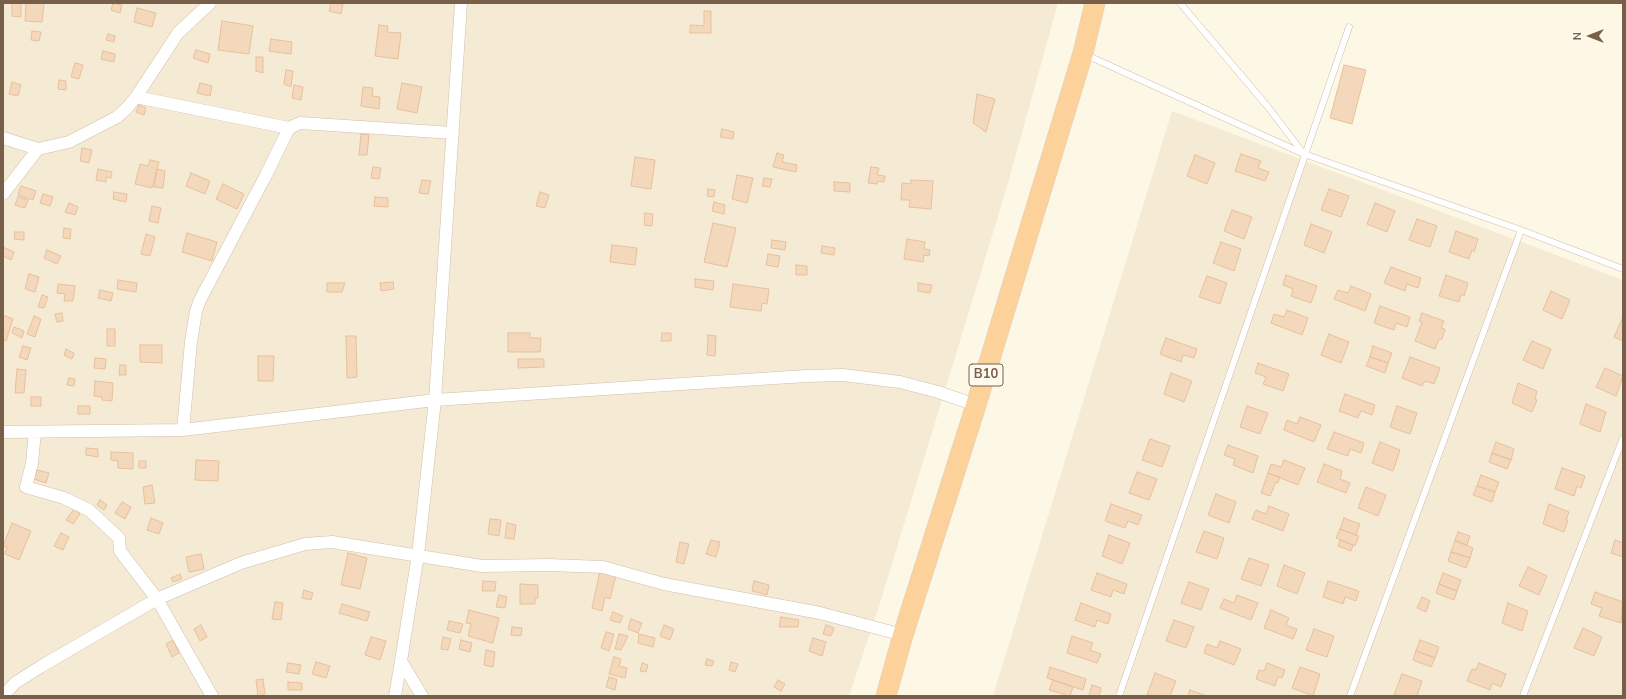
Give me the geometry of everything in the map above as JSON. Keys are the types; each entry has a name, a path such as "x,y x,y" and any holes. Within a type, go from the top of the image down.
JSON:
{"highway":[{"name":"B10","path":"886,696 903,635 976,405 1083,53 1095,3"},
{"name":"B10","path":"1083,53 1102,3"}],"street":[{"path":"3,138 38,149 69,142 117,117 136,97 178,33 210,3"},
{"path":"394,696 418,555 435,400 461,3"},
{"path":"136,97 289,128"},
{"path":"183,430 191,342 196,311 200,300 289,128 300,122 453,133"},
{"path":"3,194 38,149"},
{"path":"3,432 183,430 435,400 806,376 843,376 900,382 938,392 976,405"},
{"path":"34,432 32,463 26,487 64,498 89,510 119,538 120,550 157,599 212,696"},
{"path":"3,696 15,683 40,667 157,599 241,563 305,544 332,542 482,566 549,565 603,567 664,584 820,613 903,635"},
{"path":"401,661 422,696"}],"lane":[{"path":"1180,3 1268,107 1304,154"},
{"path":"1119,696 1304,154 1349,27"},
{"path":"1083,53 1304,154 1521,230 1623,269"},
{"path":"1350,696 1521,230"},
{"path":"1523,696 1623,438"}],"shaded area":[{"path":"3,3 1058,3 1006,190 879,606 849,696 3,696"},
{"path":"1172,111 1623,280 1623,696 993,696"}],"building":[{"path":"12,3 21,3 21,17 12,16"},
{"path":"26,3 44,3 42,22 25,21"},
{"path":"113,3 122,5 120,13 111,10"},
{"path":"331,3 343,4 341,14 329,11"},
{"path":"137,8 156,13 152,27 134,22"},
{"path":"704,11 711,11 711,33 690,33 690,25 704,26"},
{"path":"222,21 253,26 249,54 218,50"},
{"path":"379,25 388,26 387,32 401,33 398,59 375,56"},
{"path":"32,31 41,32 39,41 31,40"},
{"path":"108,34 115,36 114,42 106,40"},
{"path":"271,39 292,42 291,54 269,51"},
{"path":"196,50 210,54 208,63 193,58"},
{"path":"103,51 115,54 114,62 101,59"},
{"path":"256,57 263,57 263,73 256,71"},
{"path":"75,63 83,65 79,79 71,77"},
{"path":"1344,65 1366,70 1352,124 1330,118"},
{"path":"286,70 293,71 291,87 284,84"},
{"path":"59,80 66,81 66,90 58,89"},
{"path":"12,82 21,85 18,96 9,94"},
{"path":"200,83 212,86 210,96 197,93"},
{"path":"402,83 422,87 417,113 397,109"},
{"path":"294,85 303,87 301,100 292,98"},
{"path":"363,87 373,88 372,96 380,97 379,109 361,106"},
{"path":"977,94 995,99 986,132 973,123"},
{"path":"139,105 146,108 144,115 136,112"},
{"path":"722,129 734,132 733,139 720,137"},
{"path":"361,134 369,135 367,155 359,155"},
{"path":"82,148 92,150 89,163 80,161"},
{"path":"777,153 784,155 782,162 797,165 796,172 773,167"},
{"path":"1241,154 1261,161 1258,168 1269,172 1265,181 1235,171"},
{"path":"1195,155 1215,163 1207,184 1187,176"},
{"path":"635,157 655,160 651,189 631,186"},
{"path":"150,160 159,162 152,188 135,184 140,164 148,166"},
{"path":"373,167 381,168 379,179 371,178"},
{"path":"871,167 879,168 877,175 885,176 884,182 878,181 877,184 868,183"},
{"path":"98,169 112,172 111,178 106,177 106,182 96,180"},
{"path":"157,169 165,171 163,188 154,187"},
{"path":"191,173 210,181 205,194 186,186"},
{"path":"737,175 753,178 747,203 732,199"},
{"path":"764,178 772,179 770,187 762,186"},
{"path":"422,180 431,181 428,194 419,193"},
{"path":"911,180 933,181 931,209 909,207 910,200 901,200 902,183 911,184"},
{"path":"834,182 850,183 850,192 834,191"},
{"path":"223,184 244,194 237,209 216,199"},
{"path":"21,186 36,191 33,200 18,195"},
{"path":"708,189 715,190 714,197 707,196"},
{"path":"1329,189 1349,196 1341,217 1321,210"},
{"path":"114,192 127,194 126,202 113,199"},
{"path":"540,192 549,195 545,208 536,206"},
{"path":"43,194 53,197 50,206 40,203"},
{"path":"18,197 28,200 25,208 15,205"},
{"path":"375,197 388,198 388,207 374,206"},
{"path":"714,202 725,205 724,214 712,211"},
{"path":"69,203 78,207 75,215 65,212"},
{"path":"1375,203 1395,211 1387,232 1367,224"},
{"path":"152,206 161,208 158,223 149,221"},
{"path":"1232,210 1252,217 1244,239 1224,231"},
{"path":"645,213 653,214 652,226 644,225"},
{"path":"1417,219 1437,226 1430,247 1409,240"},
{"path":"713,223 736,228 727,267 704,262"},
{"path":"1311,224 1332,232 1324,253 1304,245"},
{"path":"64,228 71,229 70,239 63,238"},
{"path":"1456,231 1478,239 1474,252 1472,250 1469,259 1449,252"},
{"path":"15,232 24,232 24,240 14,239"},
{"path":"187,233 217,242 212,261 182,252"},
{"path":"146,234 155,237 150,256 141,254"},
{"path":"907,239 925,242 924,249 930,250 929,256 924,255 923,262 904,259"},
{"path":"772,240 786,242 785,250 771,248"},
{"path":"1221,242 1241,249 1234,271 1213,263"},
{"path":"612,245 637,248 635,265 610,262"},
{"path":"822,246 835,248 834,255 821,253"},
{"path":"3,247 14,252 11,260 3,256"},
{"path":"47,250 61,256 57,264 44,258"},
{"path":"768,254 780,256 778,267 766,265"},
{"path":"796,265 807,266 807,275 796,275"},
{"path":"1391,267 1421,278 1418,288 1407,284 1405,291 1384,283"},
{"path":"29,274 39,277 35,292 25,289"},
{"path":"1286,275 1317,286 1311,303 1291,296 1293,289 1283,285"},
{"path":"1446,275 1468,283 1464,296 1461,294 1459,302 1439,296"},
{"path":"1207,276 1227,283 1220,304 1199,297"},
{"path":"695,279 714,281 713,290 695,287"},
{"path":"118,280 137,283 136,292 117,289"},
{"path":"393,282 394,289 381,291 380,283"},
{"path":"327,283 345,283 342,292 327,292"},
{"path":"918,283 932,285 930,293 918,291"},
{"path":"58,284 75,286 73,301 64,301 65,294 57,293"},
{"path":"733,284 769,289 767,304 762,303 761,311 730,307"},
{"path":"1351,286 1371,294 1365,311 1334,299 1338,290 1348,293"},
{"path":"100,290 113,293 111,301 98,298"},
{"path":"1551,291 1570,300 1562,319 1543,310"},
{"path":"42,295 48,297 44,308 38,307"},
{"path":"1380,306 1410,317 1407,327 1396,323 1394,330 1374,323"},
{"path":"1287,310 1308,318 1302,335 1271,323 1274,314 1284,317"},
{"path":"62,313 63,321 57,322 55,314"},
{"path":"1422,313 1444,321 1441,328 1445,329 1442,339 1439,339 1435,349 1415,341 1422,322 1419,321"},
{"path":"3,315 13,319 6,341 3,340"},
{"path":"34,316 41,319 35,337 27,334"},
{"path":"1623,317 1623,341 1614,337"},
{"path":"14,327 24,331 22,338 12,333"},
{"path":"107,329 115,329 115,346 107,346"},
{"path":"508,333 530,333 530,338 541,338 540,352 508,352"},
{"path":"662,333 671,333 671,341 661,341"},
{"path":"1329,334 1349,342 1341,363 1321,355"},
{"path":"708,335 716,336 715,356 707,355"},
{"path":"346,336 356,336 357,377 347,378"},
{"path":"1166,338 1197,349 1194,358 1183,355 1181,362 1160,354"},
{"path":"1532,341 1551,349 1543,369 1523,360"},
{"path":"140,345 162,345 162,363 140,362"},
{"path":"23,346 31,348 27,360 19,357"},
{"path":"1373,346 1392,353 1388,363 1370,357"},
{"path":"66,349 74,353 72,359 64,355"},
{"path":"258,356 274,356 273,381 258,381"},
{"path":"1370,357 1388,363 1385,373 1366,366"},
{"path":"1410,357 1440,368 1434,384 1425,381 1422,386 1402,378"},
{"path":"95,358 106,359 105,369 94,368"},
{"path":"518,359 544,359 544,367 518,368"},
{"path":"1258,363 1289,374 1283,391 1263,384 1266,377 1255,373"},
{"path":"120,365 126,365 126,375 119,375"},
{"path":"1605,368 1623,376 1616,396 1596,387"},
{"path":"17,369 26,370 24,393 15,393"},
{"path":"1171,373 1192,381 1184,402 1164,394"},
{"path":"69,378 75,379 74,386 67,385"},
{"path":"95,381 113,383 112,401 102,400 102,397 94,396"},
{"path":"1518,383 1537,391 1535,399 1537,400 1532,412 1512,403"},
{"path":"1345,394 1375,405 1372,415 1361,411 1358,418 1339,411"},
{"path":"31,397 41,397 41,406 31,406"},
{"path":"1586,404 1606,412 1600,432 1580,424"},
{"path":"78,406 90,406 90,414 78,414"},
{"path":"1247,406 1268,413 1260,434 1240,427"},
{"path":"1397,406 1417,413 1410,434 1390,427"},
{"path":"1300,417 1321,425 1314,442 1284,430 1287,420 1297,424"},
{"path":"1334,432 1364,443 1361,453 1350,449 1348,456 1327,449"},
{"path":"1150,439 1170,446 1162,467 1142,460"},
{"path":"1380,442 1400,450 1393,471 1372,463"},
{"path":"1496,442 1514,449 1511,460 1492,453"},
{"path":"1228,445 1258,456 1253,473 1233,465 1235,459 1224,455"},
{"path":"86,448 98,449 98,457 86,455"},
{"path":"111,452 133,453 133,469 118,468 118,461 111,460"},
{"path":"1492,453 1511,460 1507,469 1489,462"},
{"path":"196,460 219,461 218,481 195,480"},
{"path":"1284,460 1305,468 1298,485 1268,473 1271,464 1281,467"},
{"path":"139,461 146,461 146,468 139,468"},
{"path":"1324,464 1342,471 1340,479 1350,483 1346,493 1317,482"},
{"path":"1562,468 1585,476 1581,488 1577,486 1574,496 1555,489"},
{"path":"37,470 49,473 46,483 34,479"},
{"path":"1137,472 1157,479 1149,500 1129,493"},
{"path":"1268,473 1280,477 1278,483 1276,482 1270,496 1261,493"},
{"path":"1481,475 1499,482 1495,492 1477,486"},
{"path":"152,485 155,503 145,504 143,487"},
{"path":"1477,486 1495,492 1492,502 1473,495"},
{"path":"1366,487 1386,495 1378,516 1358,508"},
{"path":"1216,494 1236,502 1229,523 1208,515"},
{"path":"100,500 107,505 104,510 97,505"},
{"path":"122,502 131,507 125,519 115,513"},
{"path":"1111,504 1142,515 1138,525 1128,521 1125,528 1105,521"},
{"path":"1549,504 1569,512 1564,532 1543,524"},
{"path":"1269,506 1289,514 1283,531 1252,519 1256,510 1266,514"},
{"path":"74,509 80,514 73,524 66,520"},
{"path":"151,518 163,523 159,534 147,530"},
{"path":"1344,518 1360,524 1356,535 1340,529"},
{"path":"490,519 501,520 499,536 488,534"},
{"path":"12,523 31,531 19,560 5,554 7,547 3,546"},
{"path":"507,523 516,525 514,539 505,538"},
{"path":"1340,529 1359,536 1355,546 1336,538"},
{"path":"1204,531 1224,538 1217,559 1196,552"},
{"path":"1458,532 1470,536 1467,545 1455,540"},
{"path":"61,533 69,537 63,550 54,546"},
{"path":"1109,535 1130,543 1122,564 1102,556"},
{"path":"711,540 720,542 716,557 706,554"},
{"path":"1340,540 1353,545 1351,551 1338,546"},
{"path":"1615,540 1623,543 1623,557 1611,553"},
{"path":"1455,541 1473,548 1470,558 1451,552"},
{"path":"680,542 689,544 684,564 676,562"},
{"path":"1451,552 1470,558 1466,568 1448,561"},
{"path":"348,553 367,558 360,589 341,585"},
{"path":"201,554 204,569 189,572 186,557"},
{"path":"1249,558 1269,565 1261,586 1241,579"},
{"path":"1284,565 1305,573 1297,594 1277,586"},
{"path":"1528,567 1547,576 1539,595 1519,586"},
{"path":"600,571 616,575 610,599 605,597 602,611 592,608"},
{"path":"1097,573 1127,584 1124,594 1113,590 1111,597 1091,590"},
{"path":"1443,573 1461,580 1457,591 1439,584"},
{"path":"180,574 182,579 173,582 171,578"},
{"path":"483,581 496,582 495,591 482,591"},
{"path":"754,581 769,585 767,595 752,591"},
{"path":"1328,581 1359,591 1356,601 1345,597 1343,604 1323,597"},
{"path":"1189,582 1209,589 1201,610 1181,603"},
{"path":"520,584 538,585 538,598 535,598 535,604 520,604"},
{"path":"1439,584 1457,591 1454,600 1436,593"},
{"path":"304,590 313,593 311,600 302,598"},
{"path":"1595,592 1623,602 1621,623 1599,616 1602,608 1591,604"},
{"path":"499,595 507,597 505,608 496,607"},
{"path":"1237,595 1258,603 1251,620 1220,608 1224,599 1234,603"},
{"path":"1422,597 1430,601 1426,612 1417,608"},
{"path":"275,602 283,603 281,620 272,619"},
{"path":"1081,603 1111,614 1108,624 1097,620 1095,627 1075,620"},
{"path":"1508,603 1528,611 1522,631 1502,623"},
{"path":"342,604 370,612 367,621 339,613"},
{"path":"469,610 499,618 493,643 468,636 471,624 466,623"},
{"path":"1271,610 1289,618 1286,625 1297,629 1293,639 1264,628"},
{"path":"613,612 623,616 620,623 610,620"},
{"path":"781,617 799,620 798,627 779,627"},
{"path":"631,619 642,623 638,633 628,629"},
{"path":"1174,620 1194,627 1186,648 1166,641"},
{"path":"449,621 463,624 460,633 447,630"},
{"path":"201,625 207,637 200,641 194,629"},
{"path":"664,625 674,629 670,640 660,636"},
{"path":"826,625 834,628 831,636 823,634"},
{"path":"512,627 522,628 521,636 511,635"},
{"path":"1583,628 1602,637 1594,656 1574,648"},
{"path":"1314,629 1334,636 1327,657 1306,650"},
{"path":"606,632 614,634 609,651 601,648"},
{"path":"619,634 628,636 621,650 615,649"},
{"path":"639,634 655,638 653,647 638,643"},
{"path":"1072,636 1093,643 1090,650 1101,654 1097,663 1067,653"},
{"path":"371,637 386,641 380,660 365,655"},
{"path":"443,637 451,639 448,650 441,649"},
{"path":"813,638 826,642 822,656 809,651"},
{"path":"173,640 179,653 172,657 166,644"},
{"path":"461,640 472,643 470,652 459,649"},
{"path":"1420,640 1439,647 1435,658 1416,651"},
{"path":"1220,641 1241,649 1234,665 1204,653 1207,644 1217,648"},
{"path":"486,650 495,652 493,667 484,665"},
{"path":"1416,651 1435,658 1431,667 1413,660"},
{"path":"614,657 621,659 619,666 627,668 625,678 609,674"},
{"path":"707,659 714,661 712,666 705,665"},
{"path":"316,662 330,666 326,678 312,674"},
{"path":"731,662 738,664 735,672 729,670"},
{"path":"288,663 301,665 299,674 286,672"},
{"path":"642,663 648,665 646,672 640,671"},
{"path":"1267,663 1285,670 1282,678 1278,677 1275,686 1256,679 1259,670 1264,671"},
{"path":"1479,663 1506,674 1501,687 1492,683 1490,690 1467,681 1472,669 1476,670"},
{"path":"1050,667 1086,679 1083,690 1047,678"},
{"path":"1300,667 1320,674 1313,696 1292,688"},
{"path":"1155,673 1176,681 1170,696 1147,695"},
{"path":"1402,674 1422,681 1417,696 1394,695"},
{"path":"609,677 617,679 615,690 606,687"},
{"path":"263,679 265,694 258,696 256,680"},
{"path":"778,680 785,684 781,691 774,687"},
{"path":"1053,680 1073,687 1070,696 1049,690"},
{"path":"288,682 302,683 302,690 288,690"},
{"path":"1092,685 1101,688 1099,696 1089,696"},
{"path":"1190,690 1207,696 1188,696"}]}
